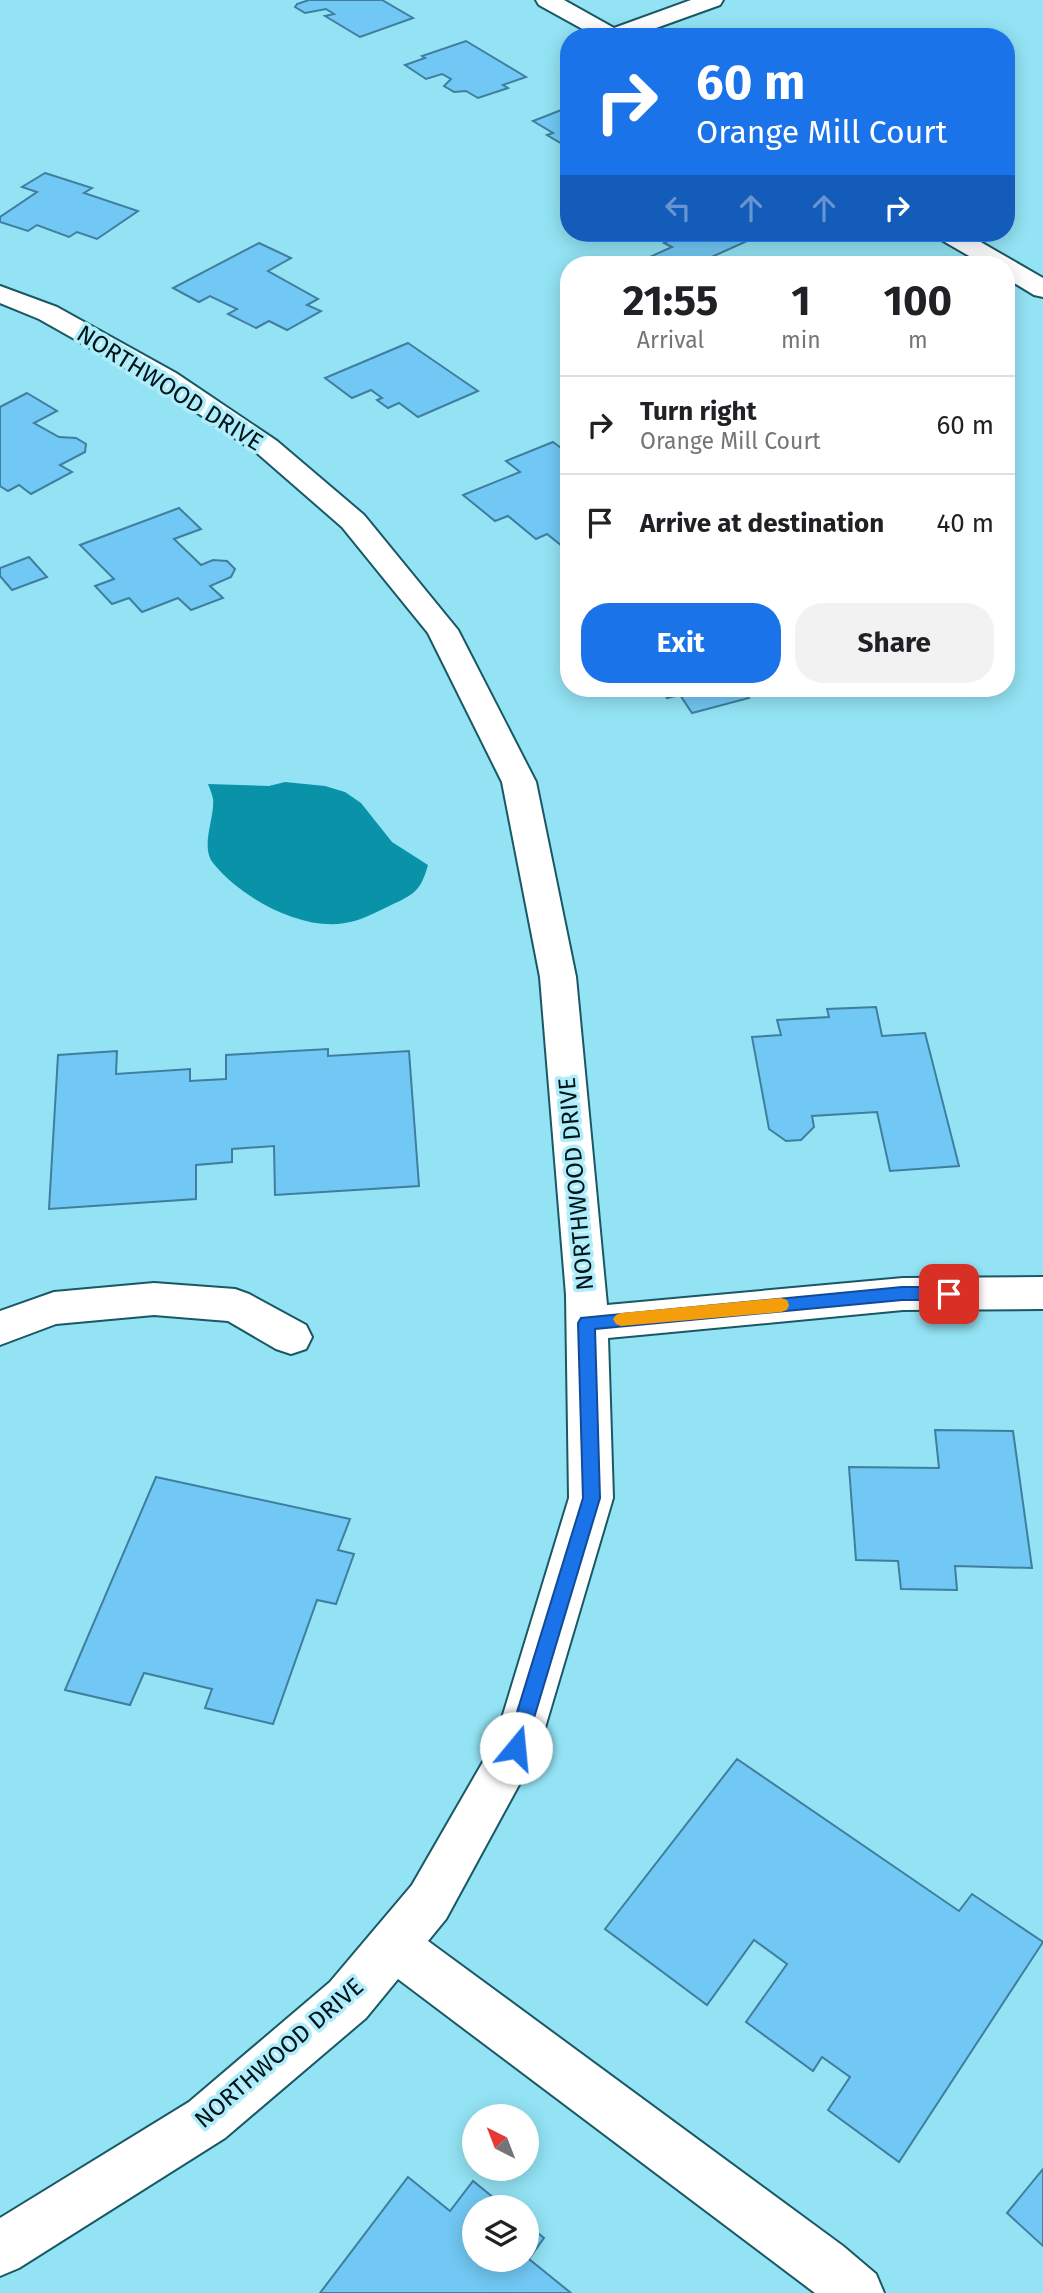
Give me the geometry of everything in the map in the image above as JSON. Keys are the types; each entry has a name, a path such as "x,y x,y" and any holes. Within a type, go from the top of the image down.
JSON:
{"street":[{"path":"547,0 598,28"},
{"path":"635,28 712,0"},
{"path":"963,242 987,256"},
{"path":"1015,272 1043,289"},
{"name":"NORTHWOOD DRIVE","path":"0,293 48,313 166,379 267,447 353,521 442,630 519,782 558,977 587,1323 592,1498 516,1748 429,1902 348,2000 207,2120 0,2249"},
{"path":"587,1323 902,1294 1043,1293"},
{"path":"0,1328 54,1308 154,1299 235,1306 291,1336"},
{"path":"393,1945 824,2265 857,2293"}],"water":[{"path":"285,782 325,786 345,792 361,803 392,842 428,865 418,888 408,896 366,917 328,924 310,922 273,909 239,888 209,856 208,840 213,799 208,784 269,786"}],"building":[{"path":"309,0 382,0 413,18 360,37 325,16 334,14 326,9 305,13 295,7"},
{"path":"466,41 526,77 503,85 508,88 478,98 466,91 454,92 444,86 451,79 442,74 426,79 405,65 425,58 422,56"},
{"path":"560,110 560,143 547,135 553,133 533,121"},
{"path":"45,173 92,188 84,193 138,211 97,239 77,232 69,237 37,225 28,231 0,222 0,217 37,192 22,187"},
{"path":"745,242 714,256 652,256 672,247 664,243"},
{"path":"259,243 291,258 268,271 318,299 307,305 321,311 287,330 269,321 256,328 228,314 237,309 210,296 199,302 173,288"},
{"path":"408,343 478,391 418,417 399,403 388,408 377,400 382,398 371,390 352,398 325,378"},
{"path":"27,393 57,411 34,423 59,437 76,438 86,444 85,452 60,465 72,472 31,494 19,485 8,491 0,486 0,407"},
{"path":"553,442 560,447 560,544 547,534 536,539 508,516 495,521 463,495 520,472 506,461"},
{"path":"179,508 201,529 174,539 201,565 213,560 227,561 235,569 231,577 210,586 223,598 191,610 178,598 142,612 129,598 112,604 95,586 114,579 80,545"},
{"path":"29,557 47,577 12,590 0,576 0,568"},
{"path":"681,697 749,698 692,713"},
{"path":"876,1007 882,1036 925,1033 959,1166 890,1171 877,1112 812,1116 814,1127 801,1140 786,1141 769,1129 752,1037 781,1035 777,1020 829,1017 827,1009"},
{"path":"328,1049 328,1056 409,1051 419,1186 275,1195 274,1146 232,1149 232,1162 196,1165 196,1199 49,1209 58,1055 117,1051 116,1074 190,1069 190,1081 226,1079 226,1055"},
{"path":"935,1430 1013,1431 1032,1568 955,1566 957,1590 901,1589 898,1561 856,1560 849,1467 939,1468"},
{"path":"156,1477 350,1519 338,1550 354,1554 336,1604 317,1600 273,1724 205,1708 212,1689 144,1673 130,1705 65,1690"},
{"path":"737,1759 959,1911 972,1894 1043,1942 899,2162 828,2110 850,2077 822,2057 813,2071 746,2022 787,1964 754,1940 707,2005 605,1929"},
{"path":"1043,2169 1043,2246 1007,2213"},
{"path":"408,2177 450,2211 462,2195 462,2272 539,2272 539,2267 571,2293 320,2293"},
{"path":"473,2181 490,2195 462,2195"}],"slow traffic":[{"path":"621,1319 781,1305"}],"route":[{"path":"516,1748 592,1498 587,1323 902,1294 949,1294"}]}
